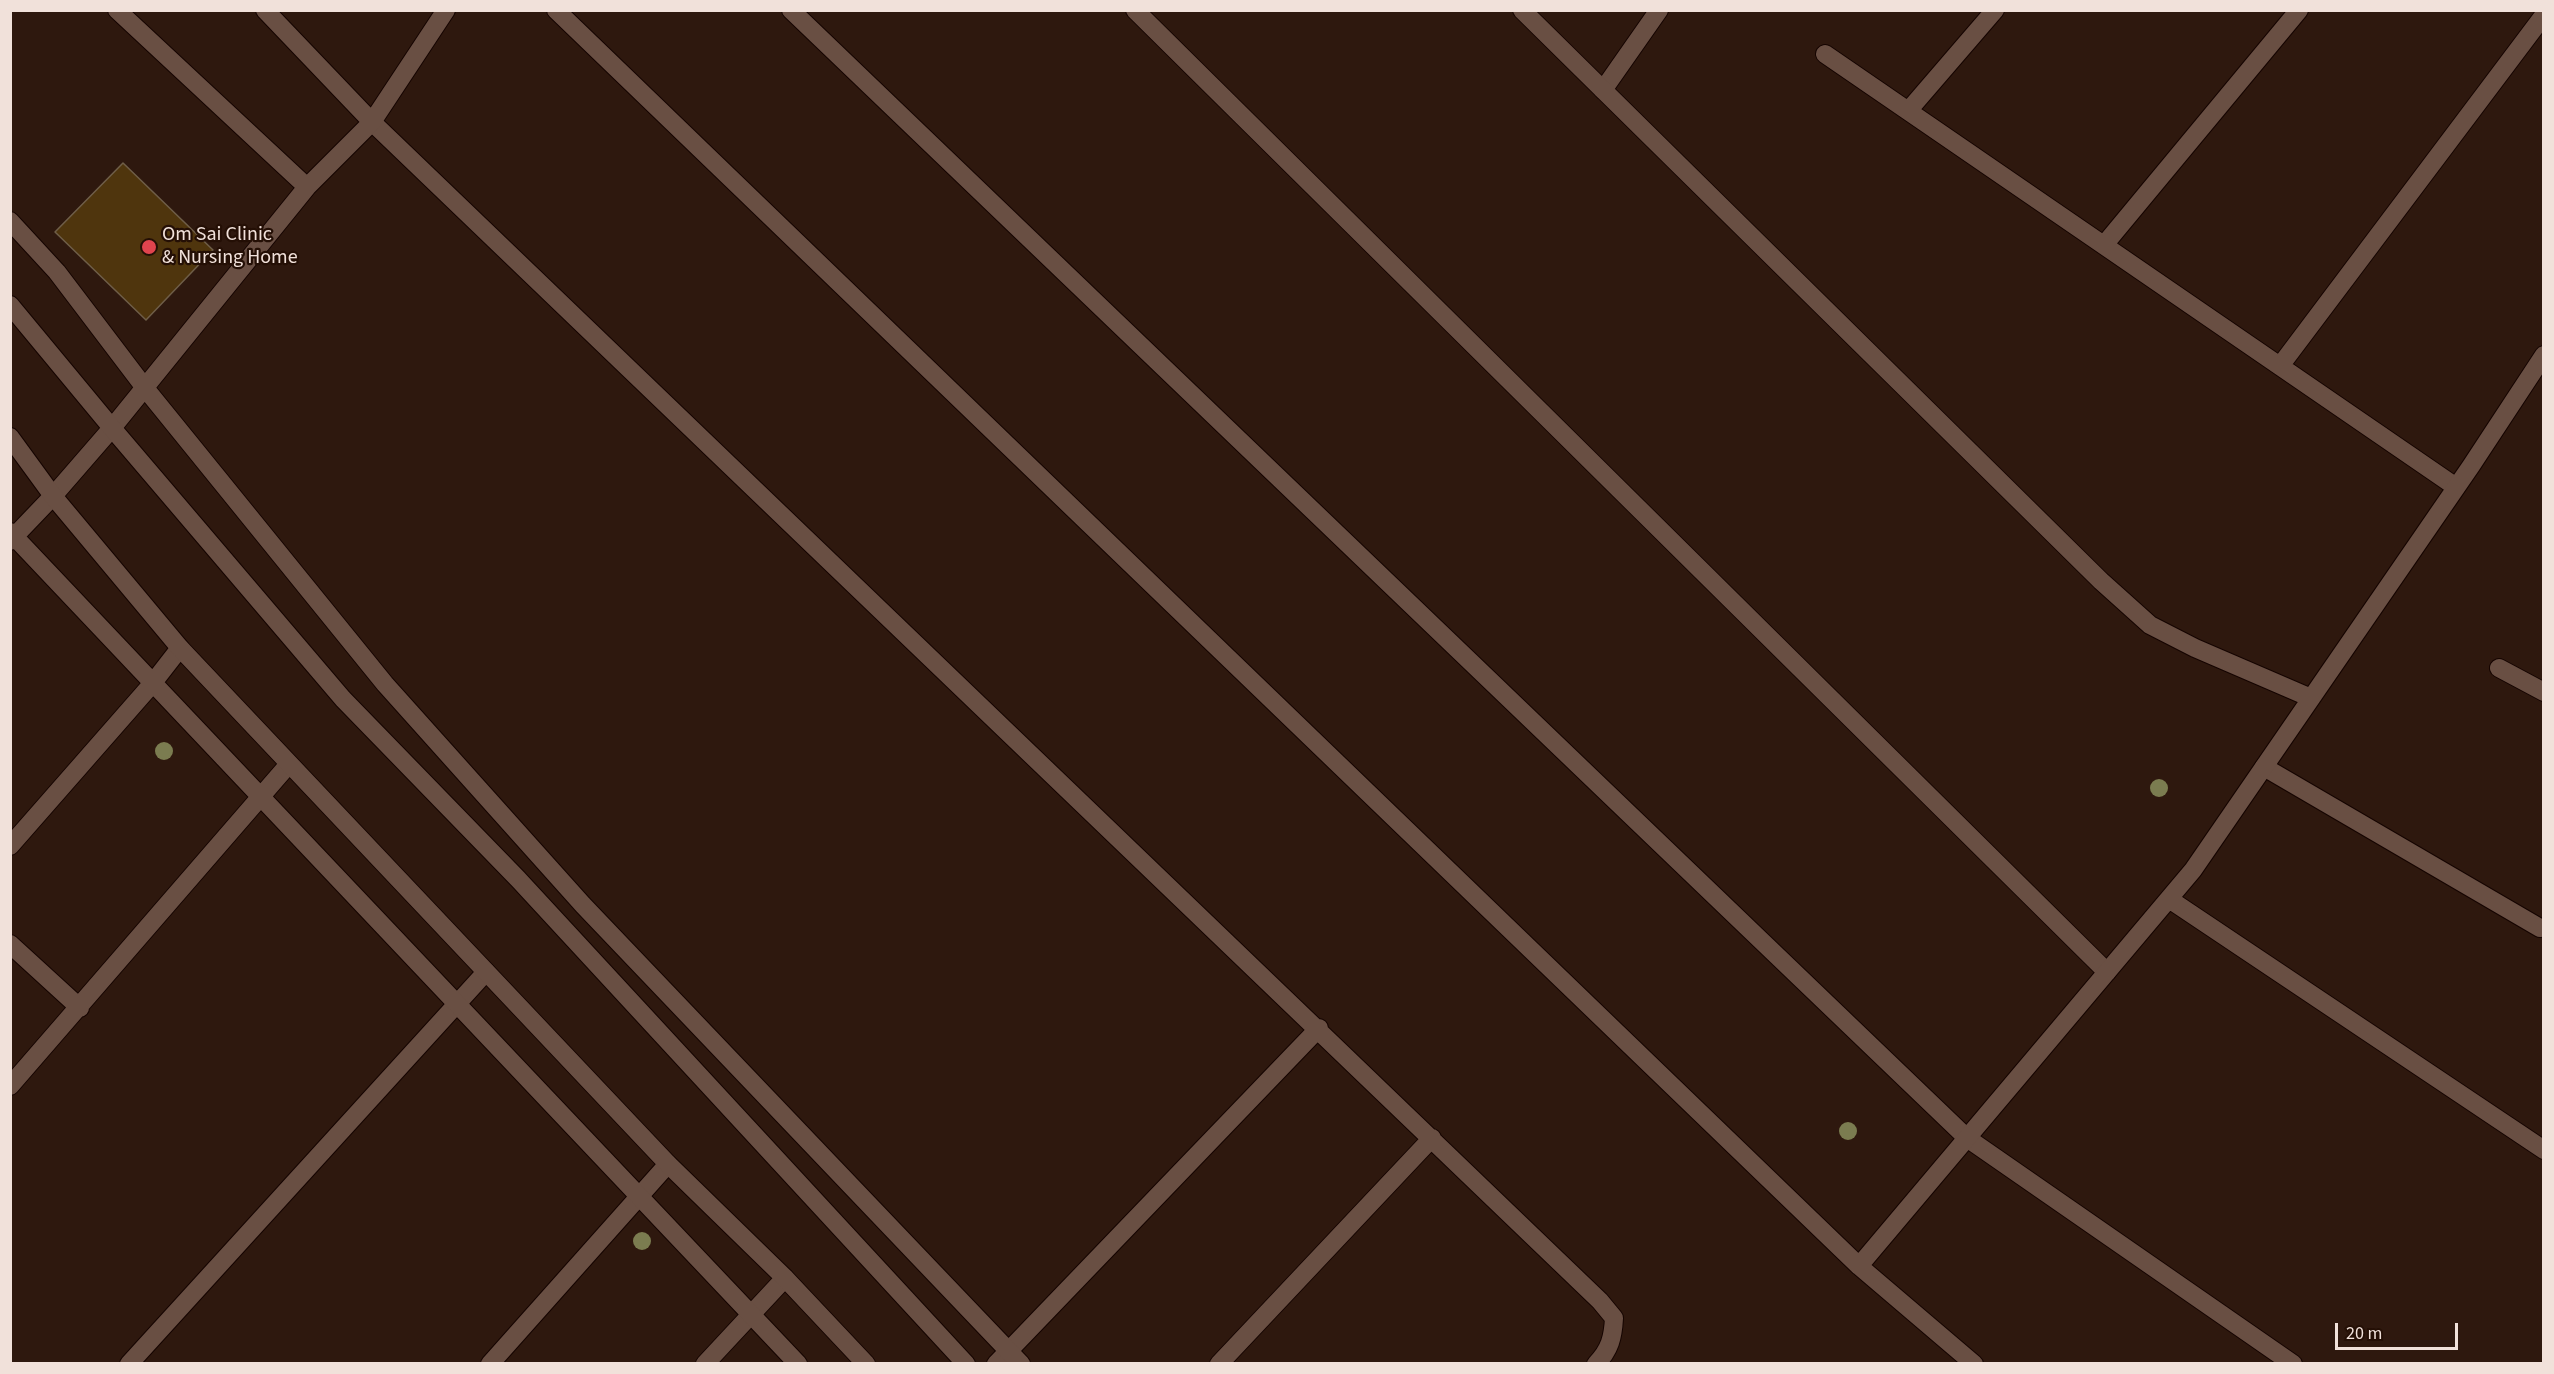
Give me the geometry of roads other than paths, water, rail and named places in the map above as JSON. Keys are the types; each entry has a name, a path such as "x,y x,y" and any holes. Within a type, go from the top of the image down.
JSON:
{"street":[{"path":"117,10 307,187"},
{"path":"265,10 372,122 1600,1301 1614,1318 1613,1338 1605,1355 1596,1364"},
{"path":"446,10 372,122 307,187 112,428 53,496 12,537 798,1364"},
{"path":"556,10 1859,1266 1974,1364"},
{"path":"791,10 1967,1138 2293,1364"},
{"path":"1135,10 2107,972"},
{"path":"1522,10 2101,581 2150,625 2195,648 2311,698"},
{"path":"1603,90 1659,10"},
{"path":"1908,111 1995,10"},
{"path":"2104,245 2299,10"},
{"path":"2280,366 2544,15"},
{"path":"1825,54 2456,487"},
{"path":"10,221 57,272 145,388 401,702 584,905 1015,1357"},
{"path":"10,305 343,699 518,879 966,1364"},
{"path":"1859,1266 2193,870 2544,355"},
{"path":"10,437 53,496 180,648 668,1164 785,1278 866,1364"},
{"path":"10,846 152,684 180,648"},
{"path":"2499,668 2544,692"},
{"path":"10,1086 80,1008 289,764"},
{"path":"2264,767 2540,928"},
{"path":"2169,899 2544,1150"},
{"path":"10,944 80,1008"},
{"path":"129,1364 486,972"},
{"path":"996,1364 1015,1357 1318,1028"},
{"path":"1219,1364 1432,1138"},
{"path":"490,1364 668,1164"},
{"path":"705,1364 785,1278"}],"place":[{"name":"Om Sai Clinic & Nursing Home","path":"149,247"}]}
